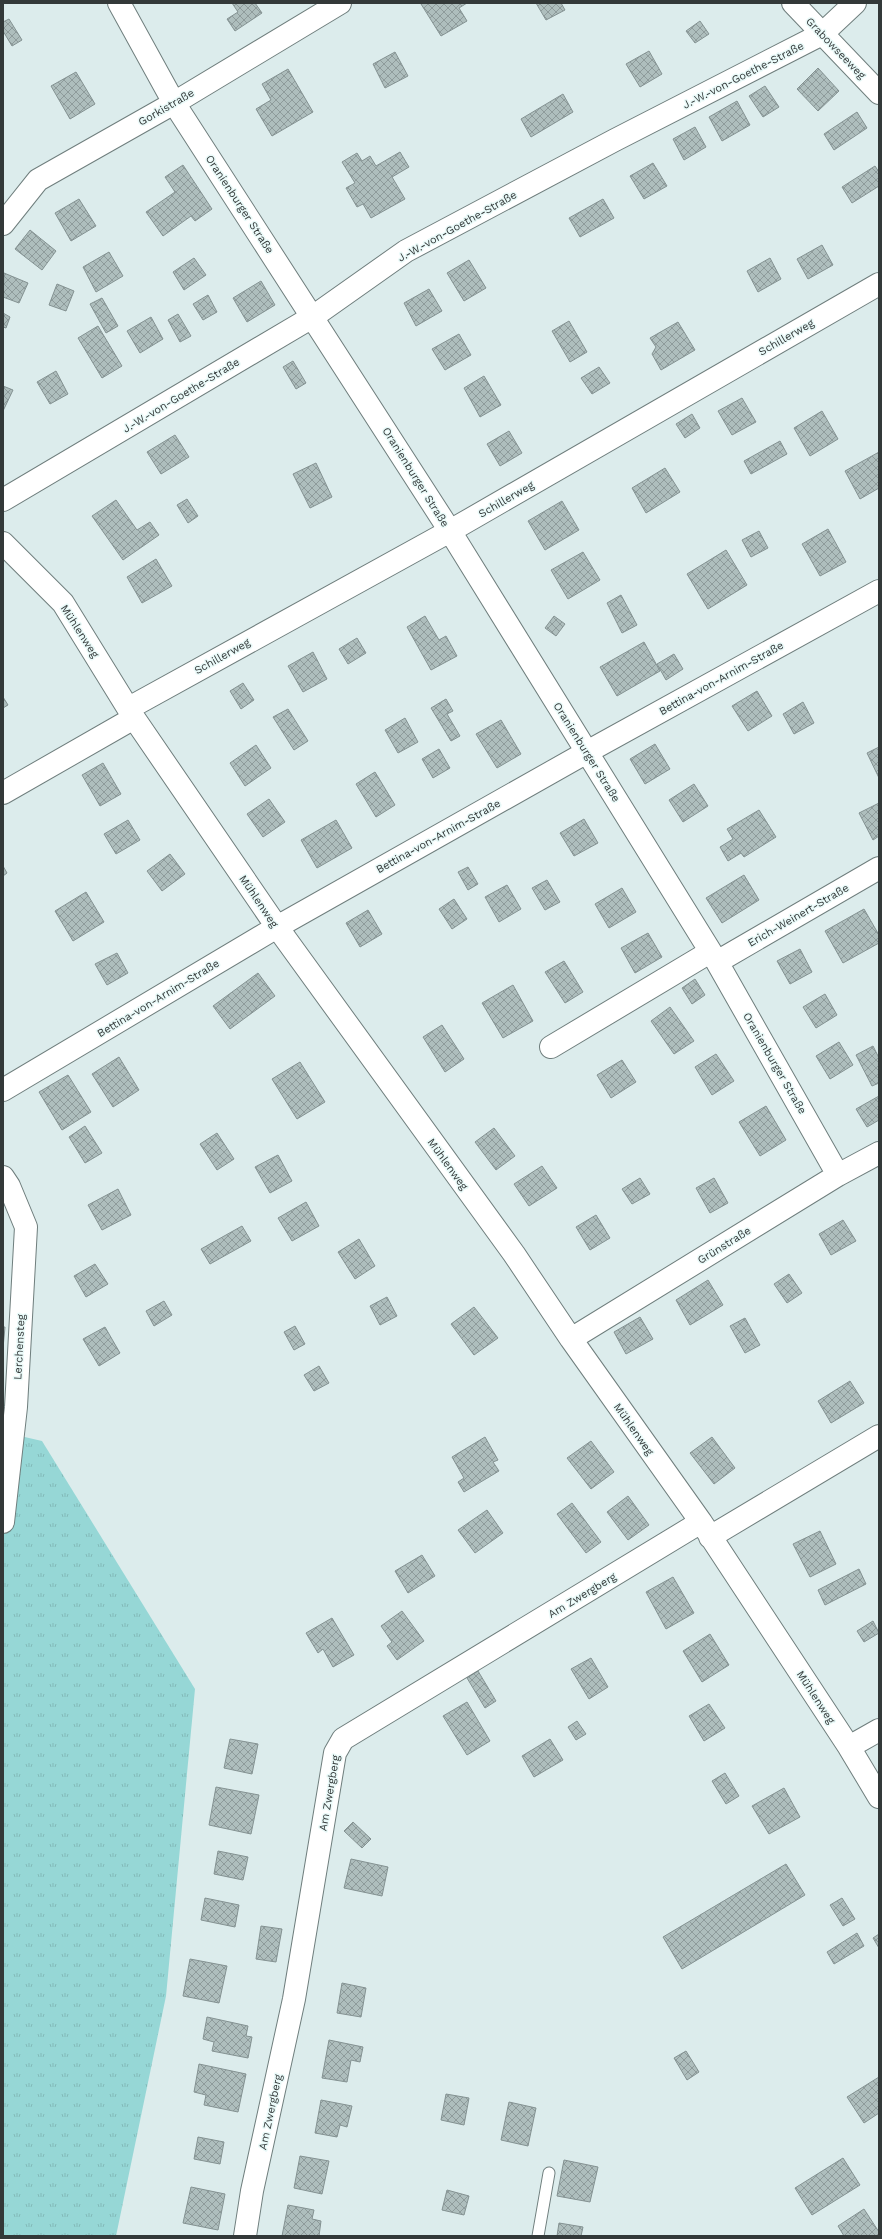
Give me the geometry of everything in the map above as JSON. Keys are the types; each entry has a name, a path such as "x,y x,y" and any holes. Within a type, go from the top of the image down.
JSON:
{"street":[{"name":"Oranienburger Straße","path":"119,3 174,103 314,316 450,531 714,957 838,1175"},
{"name":"Gorkistraße","path":"3,224 38,180 174,103 340,3"},
{"name":"Grabowseeweg","path":"793,3 879,93"},
{"name":"J.-W.-von-Goethe-Straße","path":"3,500 314,316 406,251 822,34 855,3"},
{"name":"Schillerweg","path":"3,793 132,713 879,284"},
{"name":"Mühlenweg","path":"3,543 63,603 132,713 277,927 514,1254 571,1339 706,1530 850,1747 879,1797"},
{"name":"Bettina-von-Arnim-Straße","path":"3,1090 277,927 587,752 879,591"},
{"name":"Erich-Weinert-Straße","path":"714,957 879,868"},
{"path":"551,1047 714,957"},
{"name":"Grünstraße","path":"571,1339 838,1175 879,1153"},
{"name":"Lerchensteg","path":"3,1177 9,1186 26,1227 16,1407 3,1522"},
{"name":"Am Zwergberg","path":"245,2236 252,2191 295,1992 335,1753 343,1739 706,1530 879,1436"},
{"path":"850,1747 879,1730"}],"lane":[{"path":"538,2236 549,2173"}],"green space":[{"path":"3,1432 42,1441 195,1689 166,1996 116,2236 3,2236"}],"building":[{"path":"232,3 255,3 262,13 235,31 227,19 238,12"},
{"path":"467,3 459,8 467,21 441,36 421,4"},
{"path":"536,3 561,3 565,10 546,20"},
{"path":"9,19 22,40 12,46 3,31 3,22"},
{"path":"700,21 709,34 695,43 686,31"},
{"path":"649,51 662,74 640,87 626,64"},
{"path":"395,52 408,76 385,88 373,64"},
{"path":"818,68 839,91 818,111 797,89"},
{"path":"288,69 313,112 272,136 256,109 271,100 262,84"},
{"path":"76,72 95,104 70,119 51,86"},
{"path":"765,86 779,107 763,117 749,96"},
{"path":"563,94 573,112 531,137 521,119"},
{"path":"737,101 750,125 722,141 709,117"},
{"path":"857,112 867,128 834,150 824,134"},
{"path":"695,127 706,147 684,160 673,139"},
{"path":"400,152 409,167 392,177 405,199 371,218 363,204 357,207 346,188 355,183 342,162 357,153 362,161 370,156 376,166"},
{"path":"653,163 667,186 644,199 630,176"},
{"path":"183,165 212,209 195,221 191,216 163,236 146,212 175,192 165,177"},
{"path":"875,166 879,172 879,186 852,203 842,187"},
{"path":"79,199 96,226 71,241 55,213"},
{"path":"603,199 614,218 580,237 569,218"},
{"path":"30,230 56,251 42,270 15,249"},
{"path":"822,245 833,265 808,279 797,259"},
{"path":"109,252 123,276 96,292 83,267"},
{"path":"194,258 206,275 184,290 173,272"},
{"path":"770,258 781,279 758,292 747,271"},
{"path":"469,260 486,288 464,301 447,273"},
{"path":"4,273 28,283 19,303 3,297"},
{"path":"261,281 275,305 247,322 233,298"},
{"path":"57,284 74,291 66,311 49,305"},
{"path":"429,289 442,311 416,326 404,303"},
{"path":"208,295 217,312 203,320 193,304"},
{"path":"102,298 118,326 106,333 90,304"},
{"path":"3,313 10,317 6,328 3,327"},
{"path":"178,314 191,336 180,342 168,320"},
{"path":"151,317 163,339 140,353 127,331"},
{"path":"569,321 587,352 570,362 552,331"},
{"path":"678,322 695,350 661,370 652,354 656,347 650,338"},
{"path":"98,326 122,366 102,378 78,338"},
{"path":"459,334 471,355 445,370 432,349"},
{"path":"293,361 306,383 296,389 283,367"},
{"path":"599,367 610,383 592,394 581,378"},
{"path":"56,371 68,394 50,404 37,382"},
{"path":"484,376 501,405 480,417 464,388"},
{"path":"3,386 13,390 3,411"},
{"path":"742,398 756,422 732,435 718,411"},
{"path":"822,411 838,439 810,456 794,428"},
{"path":"692,414 700,428 685,438 676,424"},
{"path":"509,431 522,453 500,466 487,444"},
{"path":"175,435 189,457 161,474 147,452"},
{"path":"780,441 787,454 751,474 744,461"},
{"path":"879,452 879,488 860,499 845,471"},
{"path":"316,463 332,497 310,508 293,474"},
{"path":"665,468 680,492 646,513 632,488"},
{"path":"187,499 198,516 188,523 177,505"},
{"path":"116,500 137,530 150,522 159,535 123,560 92,516"},
{"path":"562,501 579,530 545,550 528,521"},
{"path":"828,529 846,562 820,576 802,544"},
{"path":"759,531 768,548 751,557 742,540"},
{"path":"726,550 747,585 708,609 687,574"},
{"path":"583,552 600,580 568,599 551,570"},
{"path":"156,559 172,586 142,603 127,577"},
{"path":"621,595 637,625 622,633 607,603"},
{"path":"425,616 439,640 446,636 457,656 431,670 407,627"},
{"path":"554,616 565,624 556,636 545,628"},
{"path":"357,638 366,653 348,664 339,649"},
{"path":"644,642 660,671 617,696 600,667"},
{"path":"313,652 327,679 303,692 288,666"},
{"path":"674,654 683,669 666,680 657,664"},
{"path":"243,683 254,700 241,709 230,691"},
{"path":"757,691 772,716 748,731 732,706"},
{"path":"3,697 8,705 3,708"},
{"path":"446,699 453,711 447,714 460,736 451,741 431,708"},
{"path":"803,702 814,723 794,734 783,714"},
{"path":"288,709 308,741 294,750 273,717"},
{"path":"405,718 418,742 398,753 385,730"},
{"path":"501,720 521,754 497,768 476,734"},
{"path":"655,744 670,769 645,784 630,759"},
{"path":"256,745 271,768 245,786 230,763"},
{"path":"879,747 879,778 867,753"},
{"path":"439,749 450,768 433,778 422,759"},
{"path":"103,763 121,794 100,806 82,775"},
{"path":"375,772 395,805 376,817 356,784"},
{"path":"694,784 708,806 683,822 669,800"},
{"path":"269,799 285,822 263,837 247,814"},
{"path":"879,803 879,836 873,840 859,813"},
{"path":"759,810 776,837 744,857 741,853 728,861 720,847 733,839 727,829"},
{"path":"584,819 598,843 574,856 560,833"},
{"path":"128,820 140,840 116,854 104,834"},
{"path":"336,820 352,848 317,868 301,840"},
{"path":"170,854 185,874 162,891 147,871"},
{"path":"3,866 7,873 3,876"},
{"path":"468,867 478,884 468,890 458,872"},
{"path":"744,875 759,900 722,923 706,898"},
{"path":"547,880 560,902 545,910 532,888"},
{"path":"507,885 521,909 499,922 485,897"},
{"path":"622,888 636,912 609,928 595,904"},
{"path":"86,892 104,922 73,941 55,911"},
{"path":"454,899 467,919 452,929 439,909"},
{"path":"864,909 879,935 879,943 843,963 825,931"},
{"path":"368,910 382,934 360,947 346,923"},
{"path":"648,933 662,957 635,973 621,948"},
{"path":"800,949 812,972 790,984 777,961"},
{"path":"117,953 128,973 107,985 95,964"},
{"path":"564,961 583,992 565,1003 545,972"},
{"path":"258,973 275,996 230,1029 213,1006"},
{"path":"695,979 705,995 692,1004 682,988"},
{"path":"513,985 533,1021 503,1038 482,1003"},
{"path":"825,994 837,1015 816,1028 803,1007"},
{"path":"670,1007 694,1041 674,1054 651,1021"},
{"path":"442,1025 464,1059 445,1072 423,1037"},
{"path":"839,1042 853,1065 830,1079 816,1056"},
{"path":"873,1046 879,1058 879,1083 872,1086 856,1055"},
{"path":"716,1054 734,1081 712,1095 695,1067"},
{"path":"119,1057 139,1090 113,1107 92,1074"},
{"path":"622,1060 636,1082 611,1098 597,1075"},
{"path":"300,1062 325,1102 297,1119 272,1079"},
{"path":"68,1075 91,1112 62,1130 39,1092"},
{"path":"879,1096 879,1120 867,1127 856,1109"},
{"path":"766,1106 786,1140 760,1156 739,1122"},
{"path":"85,1126 102,1153 85,1163 69,1137"},
{"path":"494,1128 515,1156 496,1170 475,1142"},
{"path":"217,1133 234,1159 217,1170 200,1144"},
{"path":"278,1155 292,1181 270,1193 255,1167"},
{"path":"542,1166 557,1188 529,1206 514,1184"},
{"path":"640,1178 650,1194 632,1204 622,1189"},
{"path":"714,1178 728,1203 710,1213 696,1188"},
{"path":"118,1189 131,1215 102,1230 88,1205"},
{"path":"306,1202 319,1226 292,1241 278,1218"},
{"path":"596,1215 610,1238 590,1250 576,1227"},
{"path":"843,1220 856,1241 831,1255 819,1234"},
{"path":"242,1226 251,1241 210,1264 201,1249"},
{"path":"359,1239 375,1266 355,1279 338,1252"},
{"path":"95,1264 108,1284 86,1297 74,1276"},
{"path":"789,1274 802,1293 787,1303 774,1284"},
{"path":"708,1280 723,1305 690,1325 676,1300"},
{"path":"387,1297 397,1316 380,1325 370,1306"},
{"path":"164,1301 172,1315 154,1326 146,1311"},
{"path":"474,1307 498,1338 474,1355 451,1324"},
{"path":"640,1317 653,1339 626,1354 614,1332"},
{"path":"745,1318 760,1345 745,1353 730,1326"},
{"path":"295,1326 305,1344 294,1350 284,1332"},
{"path":"3,1327 5,1327 3,1348"},
{"path":"105,1327 120,1353 99,1366 83,1339"},
{"path":"319,1366 329,1383 314,1391 304,1375"},
{"path":"850,1381 864,1403 831,1423 818,1401"},
{"path":"485,1437 498,1460 493,1462 499,1471 464,1492 458,1482 464,1478 452,1457"},
{"path":"712,1437 735,1468 714,1484 690,1453"},
{"path":"591,1441 614,1472 591,1489 567,1458"},
{"path":"628,1496 649,1525 628,1540 607,1512"},
{"path":"572,1503 601,1542 586,1553 557,1514"},
{"path":"487,1510 503,1533 475,1553 458,1530"},
{"path":"820,1531 836,1564 810,1577 793,1544"},
{"path":"422,1555 435,1576 408,1593 395,1571"},
{"path":"859,1569 866,1584 825,1605 818,1590"},
{"path":"673,1577 694,1613 666,1629 646,1592"},
{"path":"402,1611 424,1641 397,1660 387,1646 392,1642 381,1626"},
{"path":"332,1618 354,1655 333,1667 323,1649 318,1653 306,1633"},
{"path":"873,1621 879,1633 864,1642 857,1631"},
{"path":"710,1634 729,1665 702,1682 683,1651"},
{"path":"591,1658 608,1687 589,1699 571,1669"},
{"path":"478,1671 496,1701 485,1708 467,1678"},
{"path":"467,1702 490,1741 467,1755 443,1716"},
{"path":"709,1704 725,1728 704,1741 689,1716"},
{"path":"577,1721 586,1734 576,1740 568,1727"},
{"path":"230,1739 258,1744 252,1774 224,1768"},
{"path":"550,1739 563,1760 534,1777 522,1756"},
{"path":"725,1773 739,1796 726,1804 712,1781"},
{"path":"216,1787 259,1795 251,1834 209,1825"},
{"path":"784,1788 800,1817 769,1834 752,1806"},
{"path":"353,1822 371,1839 362,1848 344,1831"},
{"path":"218,1851 248,1857 243,1880 214,1874"},
{"path":"351,1859 388,1867 382,1896 344,1888"},
{"path":"786,1864 805,1895 682,1969 663,1937"},
{"path":"205,1898 239,1905 235,1927 201,1920"},
{"path":"842,1898 855,1919 843,1926 830,1905"},
{"path":"261,1926 282,1929 276,1962 256,1959"},
{"path":"857,1933 864,1946 834,1964 827,1952"},
{"path":"879,1934 879,1948 873,1938"},
{"path":"190,1959 227,1966 219,2003 183,1996"},
{"path":"342,1983 366,1988 361,2017 337,2013"},
{"path":"207,2017 248,2026 246,2036 252,2037 248,2058 212,2051 214,2042 203,2039"},
{"path":"329,2040 363,2047 360,2062 351,2060 347,2082 322,2078"},
{"path":"686,2051 699,2072 687,2080 674,2058"},
{"path":"199,2064 246,2074 238,2112 204,2105 206,2095 194,2092"},
{"path":"879,2077 879,2113 864,2123 847,2097"},
{"path":"446,2094 469,2098 464,2125 441,2120"},
{"path":"321,2100 352,2106 347,2127 340,2125 337,2137 315,2133"},
{"path":"509,2102 536,2108 528,2146 501,2140"},
{"path":"198,2137 224,2142 220,2164 194,2159"},
{"path":"300,2156 329,2161 322,2194 294,2188"},
{"path":"843,2158 860,2185 812,2215 795,2188"},
{"path":"564,2160 598,2167 590,2202 557,2196"},
{"path":"191,2187 225,2194 218,2230 183,2223"},
{"path":"447,2190 469,2196 464,2215 442,2210"},
{"path":"288,2205 314,2210 312,2219 321,2221 319,2236 282,2236"},
{"path":"864,2209 879,2232 879,2236 844,2236 838,2226"},
{"path":"559,2223 583,2227 581,2236 557,2236"}]}
